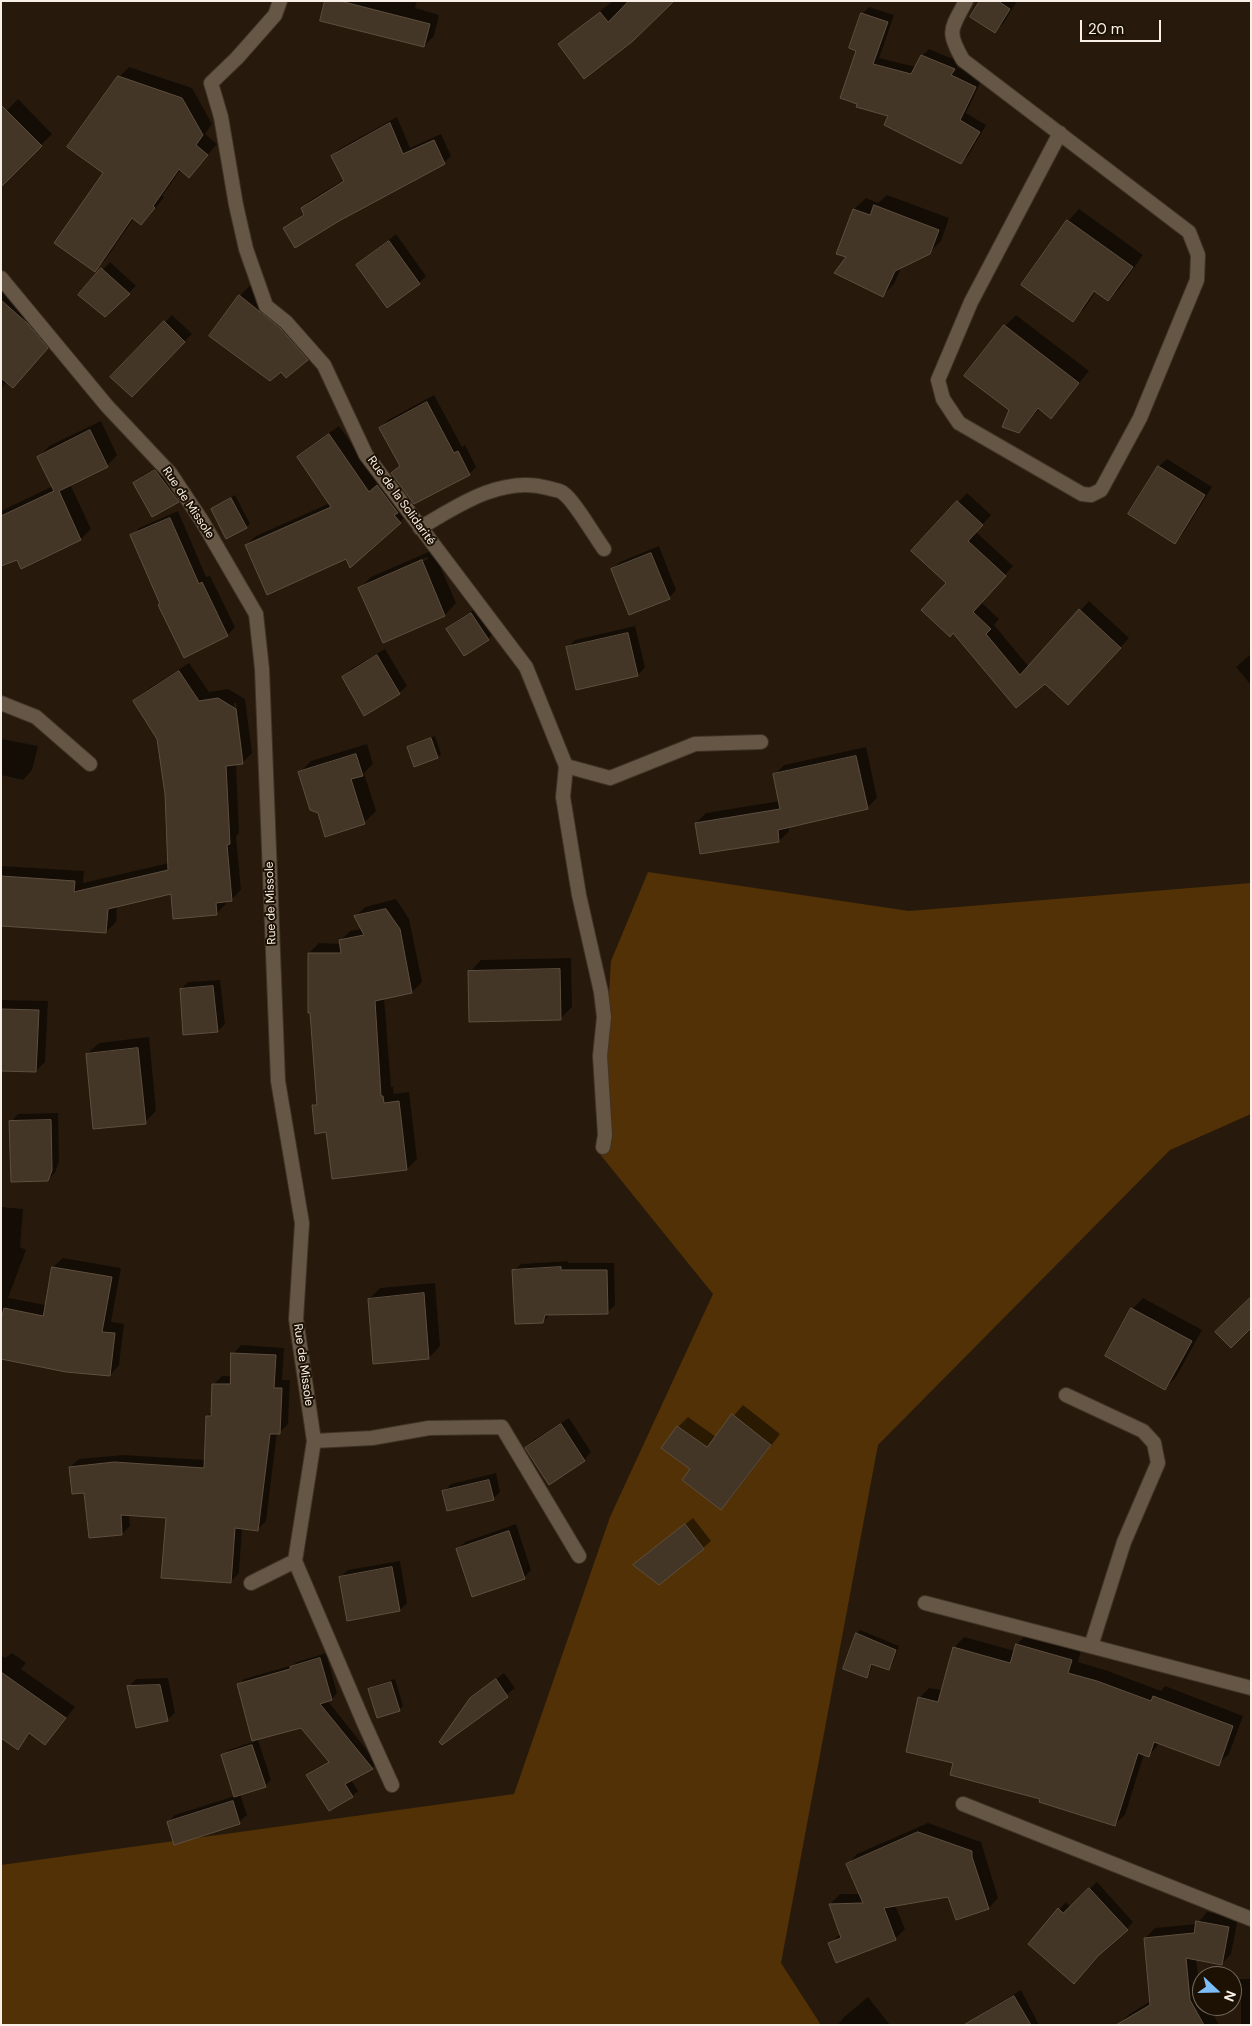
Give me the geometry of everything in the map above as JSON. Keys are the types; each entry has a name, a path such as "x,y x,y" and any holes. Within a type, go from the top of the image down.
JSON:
{"street":[{"name":"Rue de la Solidarité","path":"280,1 275,15 237,58 211,83 221,117 236,205 246,249 266,306 286,322 324,365 366,455 526,667 566,766"},
{"path":"966,1 952,26 953,43 963,60 1060,133 1189,232 1198,255 1197,280 1140,418 1101,490 1091,495 1082,494 959,423 943,399 938,380 971,302 1060,133"},
{"name":"Rue de Missole","path":"1,278 107,406 170,473 202,521 256,614 262,670 278,1081 302,1223 296,1318 314,1441 295,1561"},
{"path":"420,528 452,509 493,489 535,484 563,493 579,512 604,549"},
{"path":"1,703 36,717 90,764"},
{"path":"603,1147 605,1135 600,1056 604,1018 601,992 580,895 563,796 566,766 610,778 696,744 761,742"},
{"path":"1066,1395 1143,1431 1154,1442 1158,1463 1124,1542 1091,1646"},
{"path":"314,1441 372,1438 429,1428 502,1427 579,1556"},
{"path":"251,1583 295,1561 392,1784"},
{"path":"925,1603 1251,1688"},
{"path":"963,1804 1251,1920"}],"shaded area":[{"path":"648,872 909,911 1251,883 1251,1114 1170,1150 878,1445 781,1963 821,2025 1,2025 1,1865 514,1794 610,1517 713,1294 599,1153 611,961"}],"building":[{"path":"325,1 340,1 430,24 424,47 320,21"},
{"path":"629,1 674,1 633,41 584,79 558,44 600,12 608,22"},
{"path":"980,1 998,1 1010,9 995,33 970,17"},
{"path":"861,13 888,22 873,64 911,74 921,55 955,69 951,75 976,87 960,120 980,132 961,164 884,125 888,116 856,107 857,104 840,98 856,51 849,48"},
{"path":"118,76 182,98 203,135 196,145 208,155 189,178 179,169 153,206 155,208 141,225 132,218 95,272 54,243 103,173 67,147"},
{"path":"1,105 42,146 1,187"},
{"path":"390,123 403,154 434,140 445,164 339,221 295,248 283,228 304,215 301,208 344,181 331,156"},
{"path":"874,205 939,230 930,254 895,271 883,297 834,273 846,257 836,254 853,209 870,215"},
{"path":"1067,220 1133,267 1108,301 1094,291 1073,322 1021,285"},
{"path":"389,241 420,284 387,308 356,265"},
{"path":"101,268 130,294 105,317 78,295"},
{"path":"239,295 280,328 308,360 286,378 281,372 270,381 209,336"},
{"path":"1,300 28,324 48,348 13,388 1,378"},
{"path":"164,321 185,342 132,397 110,377"},
{"path":"1004,325 1079,383 1051,419 1038,408 1019,433 1002,427 1009,410 964,376"},
{"path":"427,402 454,453 458,451 470,475 414,504 391,473 400,466 379,428"},
{"path":"90,430 108,467 59,491 81,540 21,569 17,560 1,566 1,516 54,491 37,457"},
{"path":"329,434 369,492 377,485 398,513 394,515 401,523 350,568 346,559 267,595 245,545 331,507 297,457"},
{"path":"1158,466 1205,495 1175,544 1128,514"},
{"path":"155,470 179,502 152,517 133,483"},
{"path":"231,498 247,528 226,539 211,509"},
{"path":"957,501 983,525 968,541 1006,576 973,612 991,629 986,634 1020,675 1079,609 1121,648 1068,705 1045,684 1016,708 953,633 950,637 921,610 946,583 911,551"},
{"path":"170,518 199,584 202,582 228,636 184,658 158,605 160,604 130,535"},
{"path":"651,553 670,599 629,615 611,569"},
{"path":"422,560 445,616 383,643 358,588"},
{"path":"471,613 489,640 464,656 446,629"},
{"path":"628,633 638,676 576,690 566,647"},
{"path":"377,655 400,694 364,716 342,677"},
{"path":"179,671 199,701 218,698 236,709 243,764 226,766 230,844 227,845 232,901 216,903 217,915 173,919 171,894 108,909 106,933 1,926 1,876 75,881 74,892 168,870 165,794 157,739 133,701"},
{"path":"431,738 438,758 414,767 407,747"},
{"path":"356,754 363,776 351,779 365,824 325,837 318,813 310,810 298,772"},
{"path":"856,756 868,809 778,830 779,842 700,854 695,823 780,809 773,774"},
{"path":"386,909 400,929 412,993 375,1001 381,1096 383,1096 384,1103 399,1101 407,1170 332,1179 326,1132 315,1134 312,1105 317,1105 310,1013 308,1013 308,953 341,953 339,940 364,935 354,916"},
{"path":"560,969 561,1020 469,1022 468,971"},
{"path":"213,986 218,1032 183,1035 180,989"},
{"path":"1,1009 39,1010 36,1072 1,1071"},
{"path":"138,1048 146,1124 93,1129 86,1054"},
{"path":"51,1120 52,1170 48,1181 11,1182 9,1121"},
{"path":"52,1267 112,1277 102,1332 115,1333 110,1376 66,1372 1,1359 1,1320 4,1308 43,1316"},
{"path":"561,1267 561,1270 607,1270 608,1314 545,1315 543,1323 515,1324 512,1270"},
{"path":"424,1293 429,1359 373,1364 368,1299"},
{"path":"1251,1297 1251,1328 1231,1348 1215,1332"},
{"path":"1131,1308 1192,1341 1165,1390 1105,1356"},
{"path":"231,1353 276,1355 274,1388 282,1388 280,1434 270,1434 258,1531 235,1528 231,1583 161,1578 166,1518 121,1515 122,1535 89,1538 84,1493 72,1494 69,1467 114,1462 204,1468 206,1416 211,1416 212,1384 230,1384"},
{"path":"732,1414 771,1445 721,1510 682,1480 690,1469 661,1448 677,1426 707,1447"},
{"path":"561,1424 585,1461 549,1485 525,1448"},
{"path":"489,1480 494,1500 447,1511 442,1491"},
{"path":"685,1524 704,1549 659,1585 633,1565"},
{"path":"509,1531 525,1579 472,1597 456,1549"},
{"path":"392,1567 400,1611 347,1621 339,1577"},
{"path":"856,1633 896,1650 889,1670 871,1664 867,1678 843,1669"},
{"path":"1016,1644 1072,1660 1068,1673 1097,1681 1151,1701 1153,1696 1233,1726 1219,1766 1154,1742 1149,1757 1138,1753 1115,1826 1039,1802 1040,1799 950,1775 953,1763 906,1752 918,1697 938,1702 953,1647 1010,1663"},
{"path":"320,1658 332,1700 320,1704 373,1769 345,1784 353,1797 329,1811 306,1775 329,1762 301,1728 252,1741 237,1684 290,1669 290,1667"},
{"path":"1,1672 66,1718 45,1745 29,1733 18,1750 1,1738"},
{"path":"496,1679 508,1697 442,1745 439,1742 470,1698"},
{"path":"391,1682 400,1711 377,1718 368,1689"},
{"path":"160,1685 168,1721 136,1728 127,1686"},
{"path":"252,1745 266,1787 234,1797 221,1755"},
{"path":"233,1801 240,1824 174,1845 167,1822"},
{"path":"918,1832 972,1851 972,1857 989,1909 956,1920 948,1897 884,1908 896,1940 836,1963 828,1943 841,1938 829,1904 863,1903 846,1864"},
{"path":"1089,1888 1128,1930 1098,1956 1074,1984 1028,1944 1058,1908 1063,1913"},
{"path":"1196,1921 1229,1927 1222,1965 1186,1958 1192,2016 1199,2016 1204,2025 1116,2025 1150,2005 1144,1938 1194,1933"},
{"path":"1014,1996 1031,2025 964,2025"}]}
